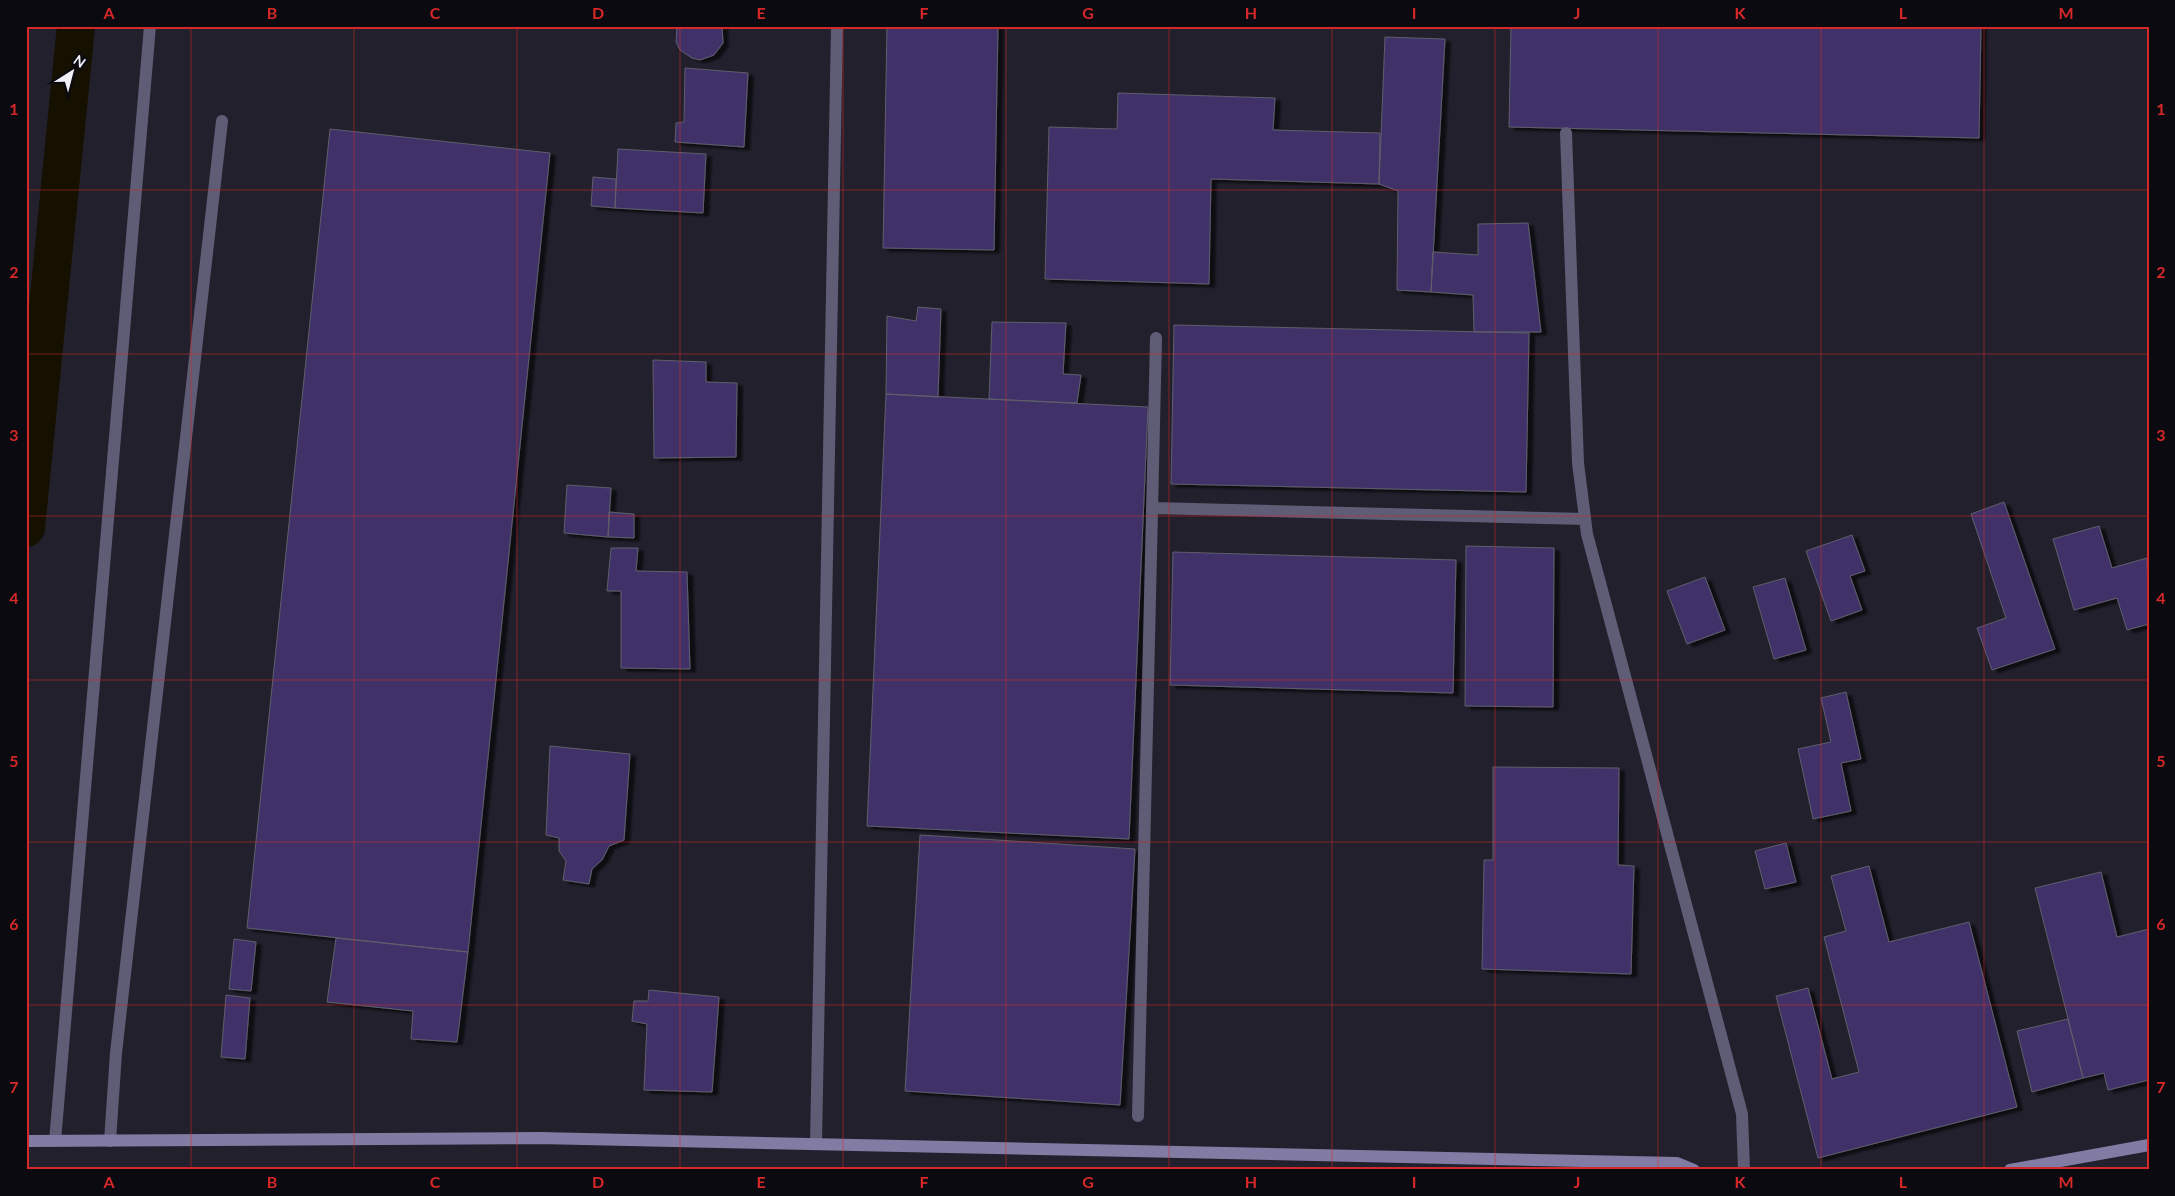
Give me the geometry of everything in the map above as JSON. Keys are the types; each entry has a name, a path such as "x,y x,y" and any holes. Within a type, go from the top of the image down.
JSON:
{"main road":[{"path":"26,1141 539,1138 1678,1163 1694,1170"},
{"path":"2010,1170 2149,1145"}],"lane":[{"path":"56,1141 150,26"},
{"path":"816,1144 837,26"},
{"path":"110,1140 116,1053 222,121"},
{"path":"1566,133 1578,463 1587,534 1742,1114 1744,1170"},
{"path":"1138,1116 1156,338"},
{"path":"1153,508 1585,519"}],"building":[{"path":"677,26 722,26 723,43 714,55 700,60 692,58 680,50 676,42"},
{"path":"887,26 998,26 994,250 883,248"},
{"path":"1511,26 1981,26 1979,138 1509,127"},
{"path":"1385,37 1445,39 1431,292 1397,290 1398,191 1379,184"},
{"path":"685,68 748,73 744,147 675,142 676,123 684,122"},
{"path":"1118,93 1275,98 1273,130 1380,133 1379,184 1211,179 1209,284 1045,279 1049,127 1117,129"},
{"path":"330,129 550,153 468,952 247,928"},
{"path":"618,149 706,154 703,213 615,208"},
{"path":"593,177 616,179 615,208 591,206"},
{"path":"1528,223 1541,332 1474,332 1473,295 1431,292 1433,252 1478,255 1478,224"},
{"path":"918,307 941,309 938,397 886,394 887,316 916,321"},
{"path":"992,322 1066,323 1063,374 1081,375 1077,403 989,399"},
{"path":"1174,325 1529,333 1526,492 1171,484"},
{"path":"653,360 706,362 706,382 737,383 736,457 654,458"},
{"path":"886,394 1148,407 1129,839 867,826"},
{"path":"567,485 611,488 608,537 564,533"},
{"path":"2004,502 2055,649 1992,670 1977,628 2006,618 1971,514"},
{"path":"609,512 634,514 634,538 608,537"},
{"path":"2099,526 2112,568 2147,558 2149,624 2127,630 2117,598 2074,610 2053,539"},
{"path":"1852,535 1865,571 1850,576 1862,610 1831,621 1806,551"},
{"path":"1466,546 1554,548 1553,707 1465,706"},
{"path":"611,548 638,548 636,571 687,572 690,669 621,668 621,591 607,591"},
{"path":"1173,552 1456,560 1453,693 1170,685"},
{"path":"1705,577 1725,630 1687,644 1667,591"},
{"path":"1785,578 1806,650 1774,659 1753,587"},
{"path":"1846,692 1861,759 1841,763 1851,811 1813,819 1798,749 1831,742 1821,698"},
{"path":"550,746 630,754 624,840 609,846 602,860 592,869 589,884 563,880 566,861 559,851 559,838 546,835"},
{"path":"1493,767 1619,768 1618,865 1634,866 1631,974 1482,969 1484,860 1493,860"},
{"path":"920,835 1135,849 1120,1105 905,1091"},
{"path":"1786,843 1796,882 1765,889 1755,851"},
{"path":"1869,866 1889,942 1969,922 2017,1107 1818,1158 1776,996 1808,988 1832,1079 1859,1072 1824,937 1846,931 1831,876"},
{"path":"2101,872 2117,937 2149,929 2149,1080 2108,1090 2104,1073 2083,1078 2035,888"},
{"path":"336,938 468,952 457,1042 411,1039 413,1011 327,1002"},
{"path":"234,939 256,942 251,991 229,989"},
{"path":"649,990 719,997 712,1092 644,1090 647,1024 632,1021 634,1001 648,1001"},
{"path":"226,995 250,998 245,1059 221,1057"},
{"path":"2068,1019 2083,1078 2032,1092 2017,1031"}],"waterway":[{"path":"26,528 76,26"}]}
